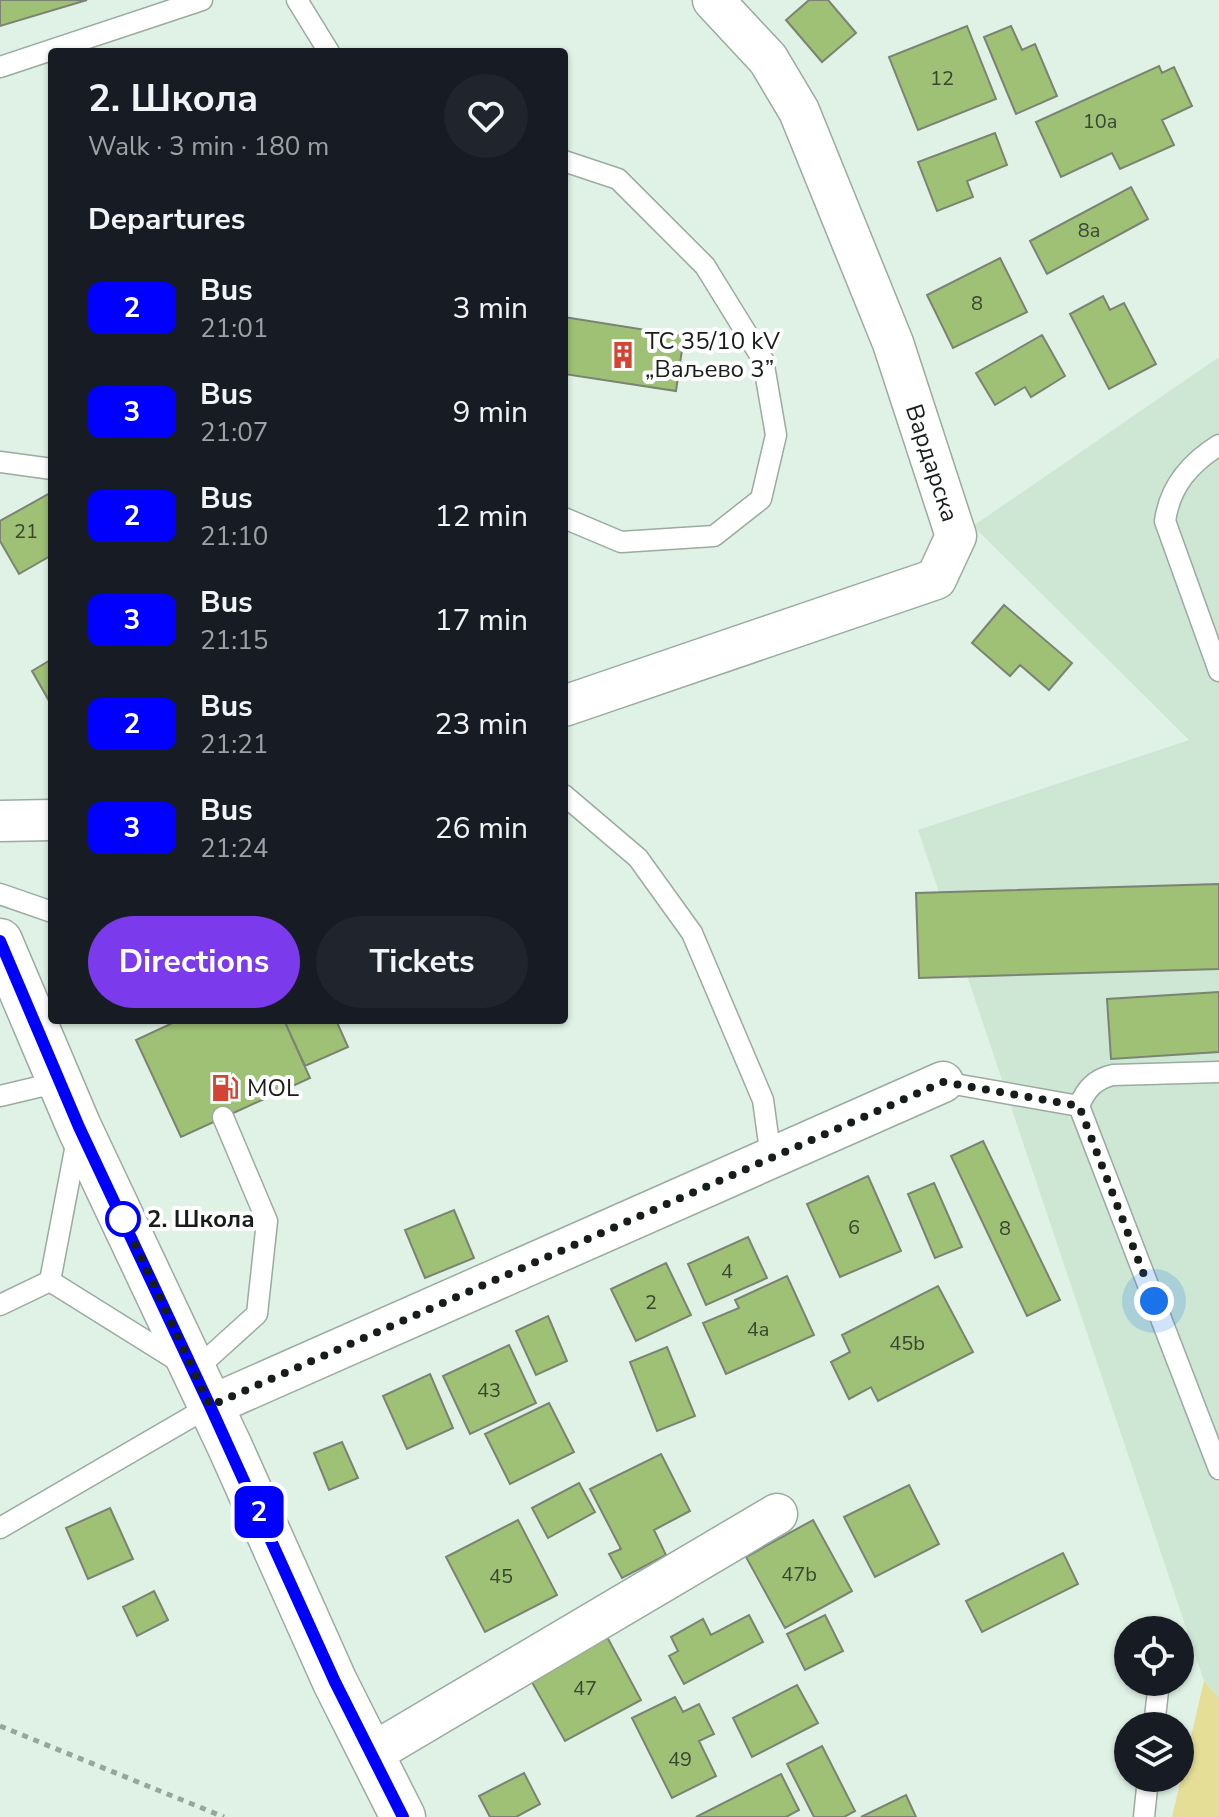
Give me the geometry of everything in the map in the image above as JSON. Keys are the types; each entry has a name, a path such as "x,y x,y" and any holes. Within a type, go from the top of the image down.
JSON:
{"main road":[{"path":"0,941 79,1127 371,1754 395,1815"}],"street":[{"name":"Вардарска","path":"568,705 936,579 956,536 893,343 799,111 768,59 713,0"},
{"path":"0,821 48,820"},
{"path":"202,1388 771,1158 943,1082"},
{"path":"371,1754 777,1514"}],"lane":[{"path":"48,48 150,8 202,0"},
{"path":"297,0 327,48"},
{"path":"0,67 48,48"},
{"path":"568,162 618,179 705,266 763,360 776,435 761,499 714,536 621,542 568,520"},
{"path":"1219,445 1189,468 1177,484 1168,501 1165,521 1219,671"},
{"path":"0,462 48,468"},
{"path":"568,798 638,858 692,933 763,1100 771,1158"},
{"path":"0,894 48,911"},
{"path":"1219,1072 1103,1077 1084,1093 1079,1106 1219,1469"},
{"path":"0,1096 59,1082"},
{"path":"943,1082 1079,1106"},
{"path":"0,1528 202,1388 257,1314 267,1221 223,1117"},
{"path":"50,1281 79,1127"},
{"path":"50,1281 202,1388"},
{"path":"0,1305 50,1281"},
{"path":"1144,1817 1147,1792"}],"path":[{"path":"0,1726 224,1817"}],"shaded area":[{"path":"1219,357 1219,1698 1204,1681 1194,1651 1194,1616 1182,1616 918,830 1189,740 973,526"},
{"path":"1204,1681 1219,1698 1219,1817 1172,1817 1178,1792 1194,1792 1194,1724"}],"building":[{"path":"0,0 87,0 0,26"},
{"path":"809,0 828,0 856,33 822,62 786,20"},
{"path":"967,26 996,99 918,130 889,57"},
{"path":"1011,26 1022,50 1035,44 1057,96 1016,114 984,37"},
{"path":"1159,66 1162,73 1174,67 1192,106 1162,120 1174,145 1120,169 1112,153 1061,177 1036,122"},
{"path":"995,133 1007,165 967,181 973,197 937,211 918,162"},
{"path":"1131,187 1148,219 1047,274 1030,241"},
{"path":"1000,258 1027,312 953,348 927,295"},
{"path":"1103,296 1110,310 1124,303 1156,364 1109,389 1070,314"},
{"name":"ТС 35/10 kV „Ваљево 3”","path":"568,318 684,336 676,391 568,375"},
{"path":"1042,335 1065,376 1031,397 1025,387 995,405 976,373"},
{"path":"48,494 48,557 19,574 0,541 0,521"},
{"path":"1004,605 1072,663 1049,690 1020,665 1010,676 972,643"},
{"path":"48,661 48,699 32,671"},
{"path":"1219,884 1219,969 919,978 916,893"},
{"path":"1219,992 1219,1052 1111,1059 1107,999"},
{"path":"170,1024 286,1024 310,1078 181,1137 136,1040"},
{"path":"286,1024 338,1024 348,1047 305,1066"},
{"path":"983,1141 1060,1300 1027,1316 951,1156"},
{"path":"868,1176 901,1251 840,1277 807,1204"},
{"path":"934,1183 962,1247 935,1258 908,1194"},
{"path":"454,1210 474,1258 425,1278 405,1230"},
{"path":"748,1237 767,1278 706,1305 688,1264"},
{"path":"666,1263 691,1315 636,1341 611,1289"},
{"path":"787,1276 814,1335 726,1374 703,1323 739,1308 735,1300"},
{"path":"938,1286 973,1352 878,1401 871,1387 849,1399 831,1362 850,1352 842,1335"},
{"path":"548,1316 567,1361 536,1375 516,1331"},
{"path":"509,1345 536,1403 470,1434 443,1376"},
{"path":"667,1347 695,1416 657,1431 630,1362"},
{"path":"430,1374 453,1428 407,1449 383,1396"},
{"path":"549,1403 574,1452 510,1484 485,1434"},
{"path":"342,1442 358,1478 329,1490 314,1453"},
{"path":"661,1454 690,1511 654,1530 666,1555 622,1578 609,1554 621,1549 590,1489"},
{"path":"579,1483 595,1512 548,1538 532,1508"},
{"path":"909,1485 939,1544 875,1577 844,1517"},
{"path":"110,1508 133,1559 88,1579 66,1528"},
{"path":"518,1520 557,1595 485,1632 446,1557"},
{"path":"813,1520 852,1591 785,1628 746,1557"},
{"path":"1063,1553 1078,1584 982,1632 966,1601"},
{"path":"154,1591 168,1620 137,1636 123,1607"},
{"path":"749,1615 763,1642 684,1684 669,1656 678,1651 671,1637 703,1619 711,1635"},
{"path":"825,1615 843,1651 805,1670 787,1634"},
{"path":"606,1635 641,1700 565,1741 529,1677"},
{"path":"797,1685 818,1723 752,1757 733,1718"},
{"path":"675,1697 683,1712 699,1704 714,1734 699,1741 716,1776 672,1798 632,1718"},
{"path":"822,1746 855,1811 844,1817 814,1817 787,1764"},
{"path":"524,1773 540,1804 516,1817 490,1817 479,1796"},
{"path":"781,1774 799,1810 786,1817 696,1817"},
{"path":"906,1795 916,1817 861,1817"}],"bus line":[{"name":"2","path":"0,941 79,1127 335,1682 403,1817"}],"place":[{"name":"ТС 35/10 kV „Ваљево 3”","path":"623,355"},
{"name":"MOL","path":"225,1088"},
{"name":"2. Школа","path":"123,1219"}],"route":[{"path":"123,1219 210,1406 943,1082 1079,1106 1154,1301"}]}
